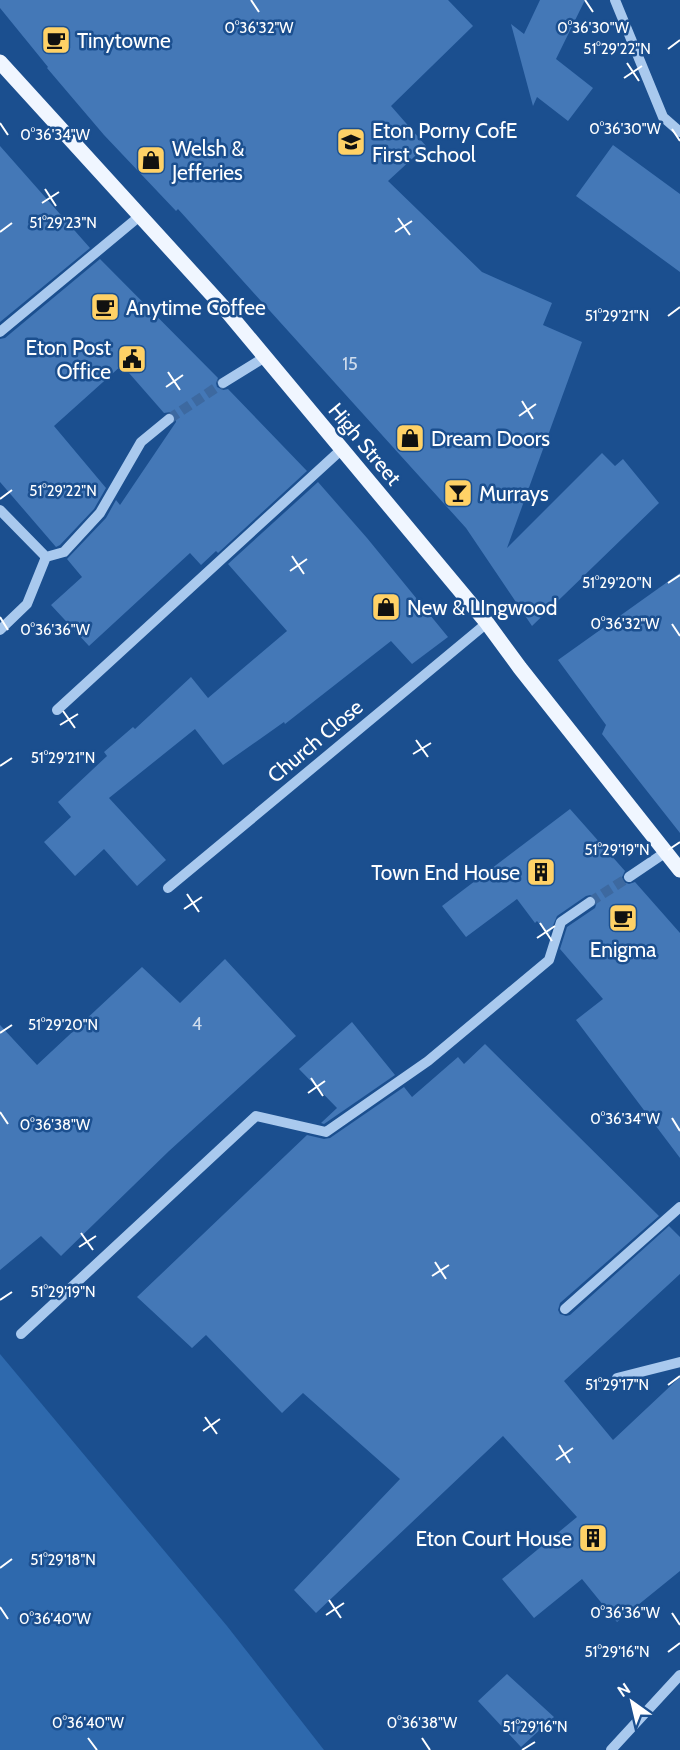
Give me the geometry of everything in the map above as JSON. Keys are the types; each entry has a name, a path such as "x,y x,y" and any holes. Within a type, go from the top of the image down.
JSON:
{"main road":[{"name":"High Street","path":"0,62 141,215 265,357 487,623 680,870"}],"street":[{"path":"615,0 663,117 680,132"},
{"path":"0,332 141,215"},
{"path":"223,383 265,357"},
{"path":"46,557 64,552 100,513 141,442 169,419"},
{"path":"57,710 342,449"},
{"path":"0,510 46,557"},
{"path":"0,630 27,604 46,557"},
{"name":"Church Close","path":"168,888 487,623"},
{"path":"629,877 666,852"},
{"path":"21,1334 256,1116 326,1132 428,1061 549,960 561,922 590,902"},
{"path":"566,1309 680,1207"},
{"path":"617,1378 680,1362"},
{"path":"611,1750 680,1675"}],"shaded area":[{"path":"0,1354 227,1626 324,1750 0,1750"}],"building":[{"path":"0,0 448,0 473,26 391,106 426,146 388,181 482,272 552,303 543,325 582,342 507,548 602,453 615,466 623,459 659,503 532,626 466,528 178,209 176,211 104,135 0,8"},
{"path":"540,0 585,0 556,59 593,88 568,121 537,97 533,106 511,24 524,34"},
{"path":"613,145 680,194 680,272 576,196"},
{"path":"0,146 90,248 0,322"},
{"path":"100,259 218,378 217,387 223,390 228,389 307,471 218,553 216,551 201,565 190,553 89,646 51,605 82,577 67,559 106,518 116,500 120,505 176,422 176,417 171,412 164,413 122,365 54,426 106,488 94,509 56,547 0,482 0,339 5,338"},
{"path":"318,482 448,637 412,664 391,641 285,724 284,722 223,765 195,729 109,798 166,860 137,886 104,849 75,876 44,842 71,817 58,802 107,756 104,752 133,727 135,729 191,677 208,698 287,631 228,564"},
{"path":"680,573 680,833 602,734 606,725 558,660"},
{"path":"570,809 625,871 622,877 623,882 629,884 635,882 680,933 680,1158 576,1020 603,999 560,949 567,927 595,908 596,897 586,896 557,916 549,935 537,921 535,923 517,899 466,937 442,906"},
{"path":"225,959 296,1036 169,1151 61,1256 41,1236 0,1270 0,1025 37,1065 142,967 180,1003"},
{"path":"352,1022 395,1075 324,1124 321,1123 337,1108 299,1069"},
{"path":"485,1044 659,1216 560,1303 558,1310 560,1314 570,1315 669,1226 680,1237 680,1274 564,1381 613,1440 680,1377 680,1571 617,1622 582,1579 534,1618 502,1579 577,1517 503,1436 316,1613 294,1590 400,1479 303,1393 282,1413 206,1335 192,1348 137,1297 307,1135 330,1138 404,1087 412,1097 458,1057 464,1064"},
{"path":"507,1674 554,1717 521,1747 478,1701"}],"tunnel":[{"path":"169,419 223,383"},
{"path":"590,902 629,877"}],"place":[{"name":"Tinytowne","path":"56,40"},
{"name":"Eton Porny CofE First School","path":"351,142"},
{"name":"Welsh & Jefferies","path":"151,160"},
{"name":"Anytime Coffee","path":"105,307"},
{"name":"Eton Post Office","path":"132,359"},
{"name":"Dream Doors","path":"410,438"},
{"name":"Murrays","path":"458,493"},
{"name":"New & LIngwood","path":"386,607"},
{"name":"Town End House","path":"541,872"},
{"name":"Enigma","path":"623,918"},
{"name":"Eton Court House","path":"593,1538"}]}
